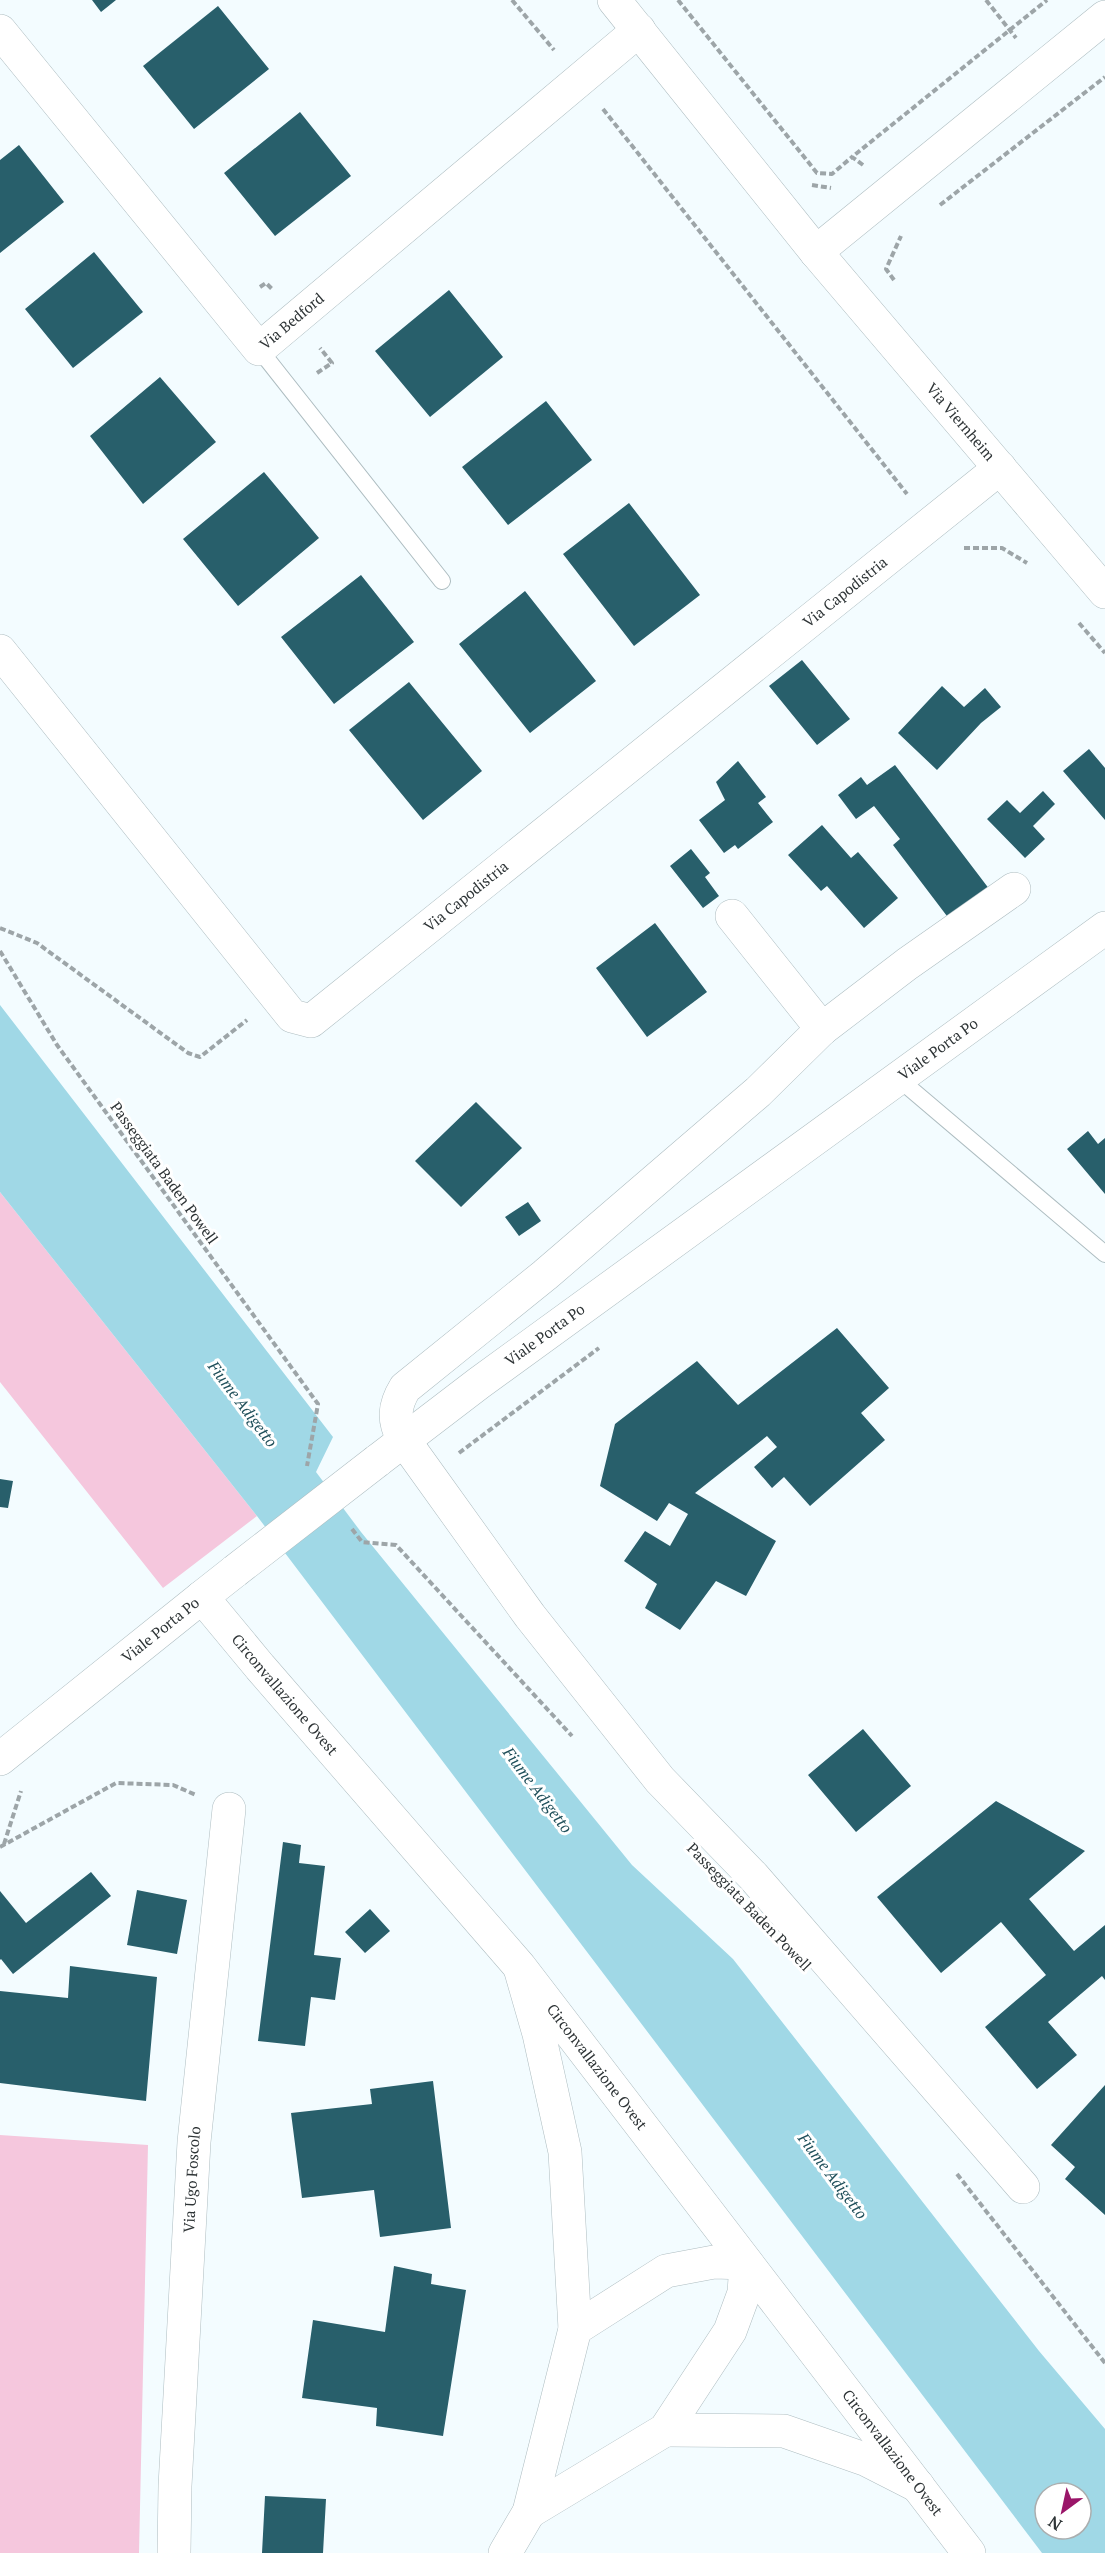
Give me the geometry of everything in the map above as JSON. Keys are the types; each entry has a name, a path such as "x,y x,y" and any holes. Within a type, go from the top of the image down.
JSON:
{"street":[{"name":"Via Viernheim","path":"614,0 816,252 1105,592"},
{"path":"816,252 1105,17"},
{"name":"Via Bedford","path":"0,31 259,349 639,30"},
{"name":"Via Capodistria","path":"0,651 292,1016 311,1022 1000,468"},
{"path":"1014,889 907,964 822,1029 758,1092 545,1275 405,1388 396,1403 396,1426 530,1617 660,1780 753,1875 1023,2187"},
{"path":"732,916 822,1029"},
{"name":"Viale Porta Po","path":"0,1759 403,1439 1105,928"},
{"name":"Circonvallazione Ovest","path":"202,1597 520,1967 969,2553"},
{"name":"Via Ugo Foscolo","path":"174,2553 175,2486 194,2142 229,1809"},
{"path":"520,1967 539,2034 565,2152 575,2329 521,2538"},
{"path":"521,2538 665,2430 730,2331 744,2293 746,2263 714,2262 666,2271 575,2329"},
{"path":"665,2430 784,2431 867,2460 918,2487"}],"lane":[{"path":"259,349 442,580"},
{"path":"899,1080 1105,1254"}],"path":[{"path":"512,0 580,81 951,551 970,547 1002,548 1026,563 1034,572"},
{"path":"678,0 817,173 832,174 1047,0"},
{"path":"1010,47 1026,34"},
{"path":"938,207 1105,77"},
{"path":"852,157 863,165 887,195 900,221 901,236"},
{"path":"855,171 872,158"},
{"path":"802,180 811,185 833,188"},
{"path":"900,288 886,268 901,236 910,229"},
{"path":"1073,616 1105,652"},
{"path":"0,928 37,943 188,1053 200,1057 277,996"},
{"name":"Passeggiata Baden Powell","path":"0,951 57,1045 318,1404"},
{"path":"396,1545 573,1737"},
{"path":"0,1847 116,1783 172,1785 229,1809"},
{"path":"950,2165 1105,2363"}],"shaded area":[{"path":"0,1192 257,1516 163,1588 0,1382"},
{"path":"0,2135 148,2145 139,2553 0,2553"}],"water":[{"name":"Fiume Adigetto","path":"0,1005 333,1437 316,1472 361,1532 632,1865 733,1959 1039,2351 1105,2429 1105,2553 1042,2553 257,1516 0,1192"}],"building":[{"path":"92,0 116,0 101,12"},
{"path":"218,6 269,69 194,129 143,66"},
{"path":"300,112 351,176 275,236 224,173"},
{"path":"19,145 64,202 0,253 0,160"},
{"path":"94,252 143,312 73,368 25,309"},
{"path":"449,290 503,357 430,417 375,351"},
{"path":"160,377 216,442 143,504 90,436"},
{"path":"546,401 592,460 508,525 462,467"},
{"path":"264,472 319,538 238,606 183,539"},
{"path":"629,503 700,595 634,646 563,554"},
{"path":"361,575 414,642 334,704 281,637"},
{"path":"525,591 596,681 530,733 459,644"},
{"path":"802,660 850,719 817,745 769,686"},
{"path":"409,682 482,771 423,820 349,730"},
{"path":"942,686 964,707 985,688 1001,707 981,723 937,770 898,733"},
{"path":"1089,749 1105,768 1105,820 1063,771"},
{"path":"738,761 766,797 758,803 773,822 738,849 735,845 724,853 699,820 725,800 716,782"},
{"path":"895,765 993,894 953,924 893,845 900,839 874,806 856,819 838,795 861,777 867,785"},
{"path":"1043,791 1055,804 1033,826 1045,839 1025,858 987,819 1007,800 1020,813"},
{"path":"822,825 851,858 858,852 898,898 864,928 827,886 821,891 788,855"},
{"path":"691,849 710,873 705,877 719,896 703,908 670,866"},
{"path":"655,923 707,992 647,1037 596,968"},
{"path":"476,1102 522,1148 461,1207 415,1161"},
{"path":"1088,1131 1098,1144 1105,1138 1105,1194 1067,1149"},
{"path":"528,1202 541,1221 519,1236 505,1217"},
{"path":"837,1328 889,1388 861,1413 885,1440 810,1506 784,1477 772,1488 754,1467 777,1447 767,1436 695,1493 776,1541 746,1596 716,1581 680,1630 645,1608 657,1584 624,1561 645,1531 670,1546 688,1514 669,1503 657,1521 600,1486 615,1424 697,1361 738,1405"},
{"path":"0,1479 13,1481 8,1508 0,1507"},
{"path":"863,1729 911,1786 856,1832 808,1775"},
{"path":"996,1801 1085,1851 1029,1899 1074,1951 1105,1925 1105,1980 1102,1976 1048,2022 1077,2055 1037,2089 985,2027 1046,1975 1001,1922 941,1973 877,1897"},
{"path":"283,1842 301,1845 299,1863 325,1866 314,1955 341,1958 335,2000 311,1997 305,2046 258,2041"},
{"path":"91,1872 111,1896 13,1974 0,1960 0,1891 26,1923"},
{"path":"137,1890 187,1900 177,1954 127,1945"},
{"path":"370,1909 390,1931 365,1953 345,1932"},
{"path":"70,1966 157,1977 146,2101 0,2083 0,1991 68,1998"},
{"path":"433,2081 451,2228 380,2237 374,2190 302,2198 291,2113 372,2104 370,2089"},
{"path":"1105,2085 1105,2215 1065,2179 1075,2167 1051,2145"},
{"path":"394,2266 432,2274 431,2284 466,2290 443,2436 376,2426 377,2408 302,2398 313,2320 385,2332"},
{"path":"265,2496 326,2499 323,2553 262,2553"}]}
